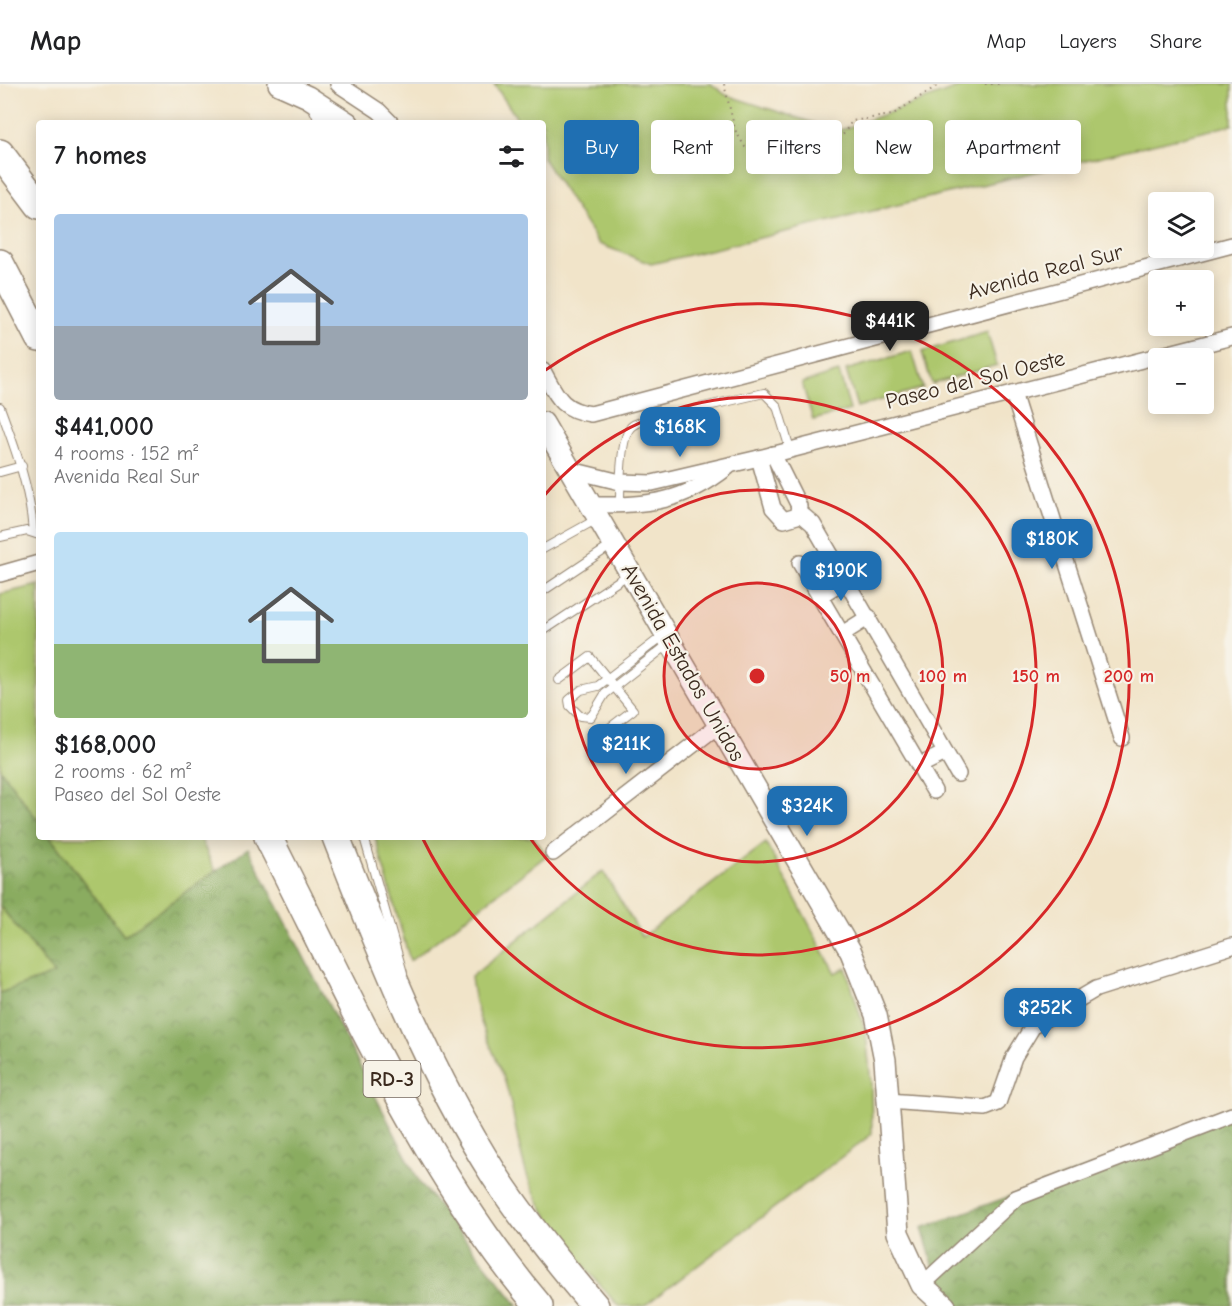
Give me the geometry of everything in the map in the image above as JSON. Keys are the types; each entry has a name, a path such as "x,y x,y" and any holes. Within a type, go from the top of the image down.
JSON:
{"highway":[{"path":"0,153 36,202"},
{"path":"0,263 36,328"},
{"name":"RD-3","path":"270,840 423,1138 459,1198 539,1306"},
{"name":"RD-3","path":"337,840 418,1036 494,1174 536,1235 595,1306"}],"street":[{"path":"279,84 308,97 332,120"},
{"path":"338,84 380,111 388,120"},
{"name":"Avenida Real Sur","path":"546,376 559,399 575,412 591,414 1232,245"},
{"name":"Paseo del Sol Oeste","path":"571,470 620,482 652,483 1232,337"},
{"path":"1013,393 1122,738"},
{"name":"Avenida Estados Unidos","path":"546,432 597,511 851,951 876,1015 885,1060 898,1233 922,1285 945,1306"},
{"path":"766,456 773,508 778,517 792,520 799,512"},
{"path":"766,456 798,506 799,512 813,524 847,579 958,774"},
{"name":"Paseo del Sol Oeste","path":"597,511 620,505 679,497 707,484 730,465"},
{"path":"652,483 656,501"},
{"path":"800,563 934,791"},
{"path":"0,574 36,564"},
{"path":"819,596 847,579"},
{"path":"842,634 868,617"},
{"path":"554,853 720,724"},
{"path":"919,766 945,753"},
{"path":"888,1101 984,1108 998,1103 1014,1057 1033,1026 1096,989 1232,946"},
{"path":"922,1285 1016,1198 1232,1115"}],"lane":[{"path":"695,409 764,393 777,406 790,449"},
{"path":"0,407 22,466 36,533 16,532 0,537"},
{"path":"620,505 620,482 628,430 633,424 664,416"},
{"path":"0,472 22,466"},
{"path":"546,547 597,511"},
{"path":"546,589 615,543"},
{"path":"546,629 632,572"},
{"path":"670,637 605,694 591,717 580,716 570,706 569,700 573,694 598,686 670,637"},
{"path":"559,680 590,657 633,710 603,733"},
{"path":"365,840 404,970 400,993"}],"path":[{"path":"724,84 735,130 751,153 759,155 783,152 818,160 831,153 852,121 892,115 940,84"},
{"path":"985,84 1003,84"}],"green space":[{"path":"494,84 711,84 726,95 804,120 746,120 746,174 842,174 842,130 854,125 854,174 933,174 933,120 868,120 968,84 1232,84 1232,125 1081,161 1081,120 945,120 945,174 1027,174 651,264 599,244 546,163 546,120 518,120"},
{"path":"987,332 997,365 932,384 922,352"},
{"path":"912,351 923,388 857,407 846,370"},
{"path":"839,372 850,410 813,420 802,383"},
{"path":"36,586 36,818 0,769 0,594"},
{"path":"0,769 36,818 36,840 52,840 124,936 248,848 420,1183 519,1306 0,1306 0,993 54,974 0,906"},
{"path":"52,840 201,840 215,871 124,936"},
{"path":"376,840 535,840 547,855 410,961"},
{"path":"766,843 835,973 846,968 866,1034 871,1083 872,1134 644,1306 618,1306 558,1233 530,1183 507,1089 479,1017 471,977 603,871 642,937"},
{"path":"0,906 54,974 0,993"},
{"path":"1232,1116 1232,1306 958,1306 941,1291 922,1228"}]}
